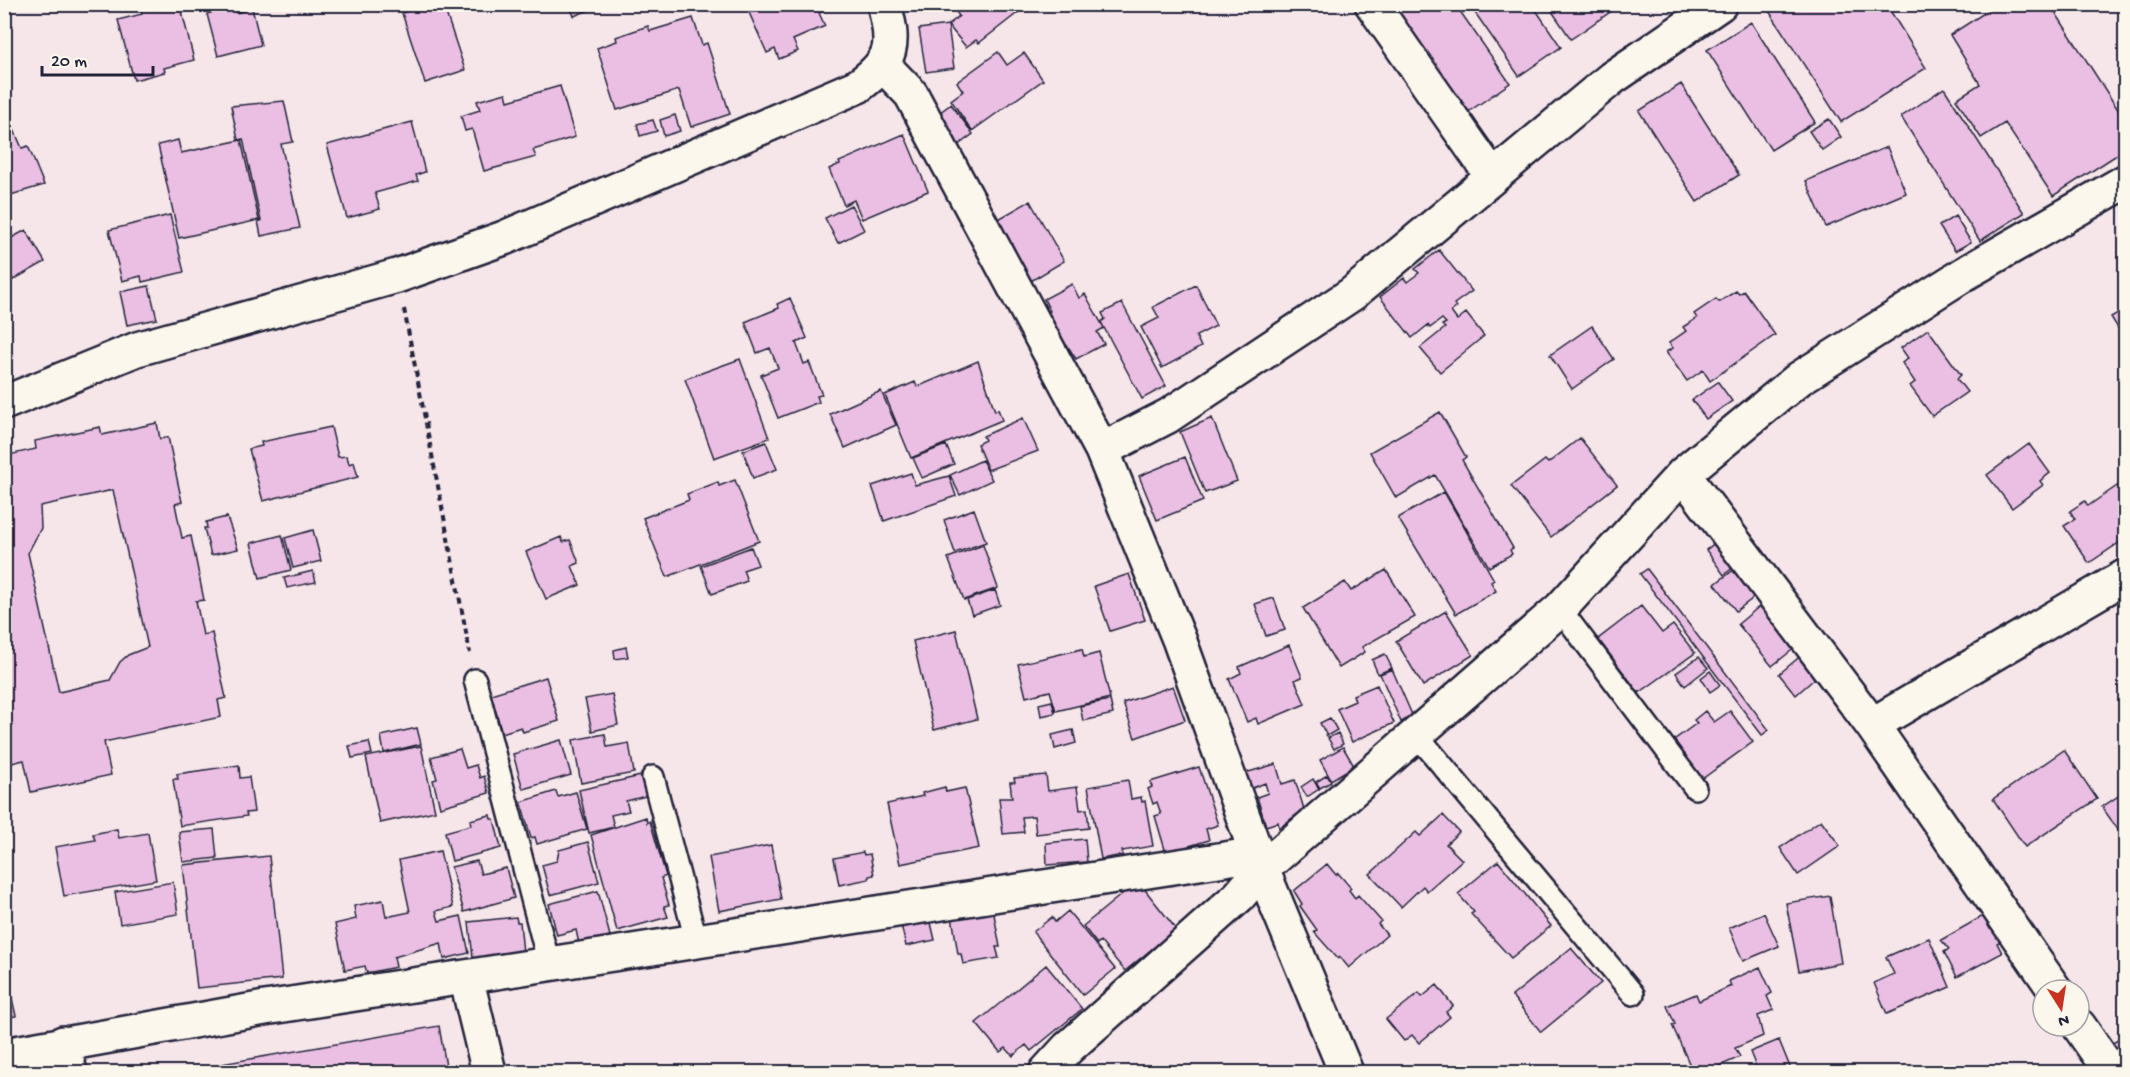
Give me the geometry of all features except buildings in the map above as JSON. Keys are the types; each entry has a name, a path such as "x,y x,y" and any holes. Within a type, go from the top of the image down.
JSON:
{"street":[{"path":"4,403 137,349 397,276 504,238 858,86 882,64 889,51 892,34 884,4"},
{"path":"1372,4 1492,176"},
{"path":"1102,450 1168,416 1352,294 1612,78 1720,4"},
{"path":"882,64 911,94 1102,450 1179,639 1259,861 1346,1072"},
{"path":"1046,1072 1068,1048 1239,896 1259,861 1418,735 1560,609 1683,474 1800,378 1969,271 2126,181"},
{"path":"1683,474 1872,725 2047,978"},
{"path":"1872,725 2126,576"},
{"path":"4,1056 66,1058 466,977 696,940 1259,861"},
{"path":"466,977 489,1072"},
{"path":"2087,1038 2111,1072"}],"lane":[{"path":"1560,609 1695,788"},
{"path":"475,680 549,964"},
{"path":"1418,735 1633,994"},
{"path":"653,777 696,940"}],"path":[{"path":"397,276 475,680"}]}
